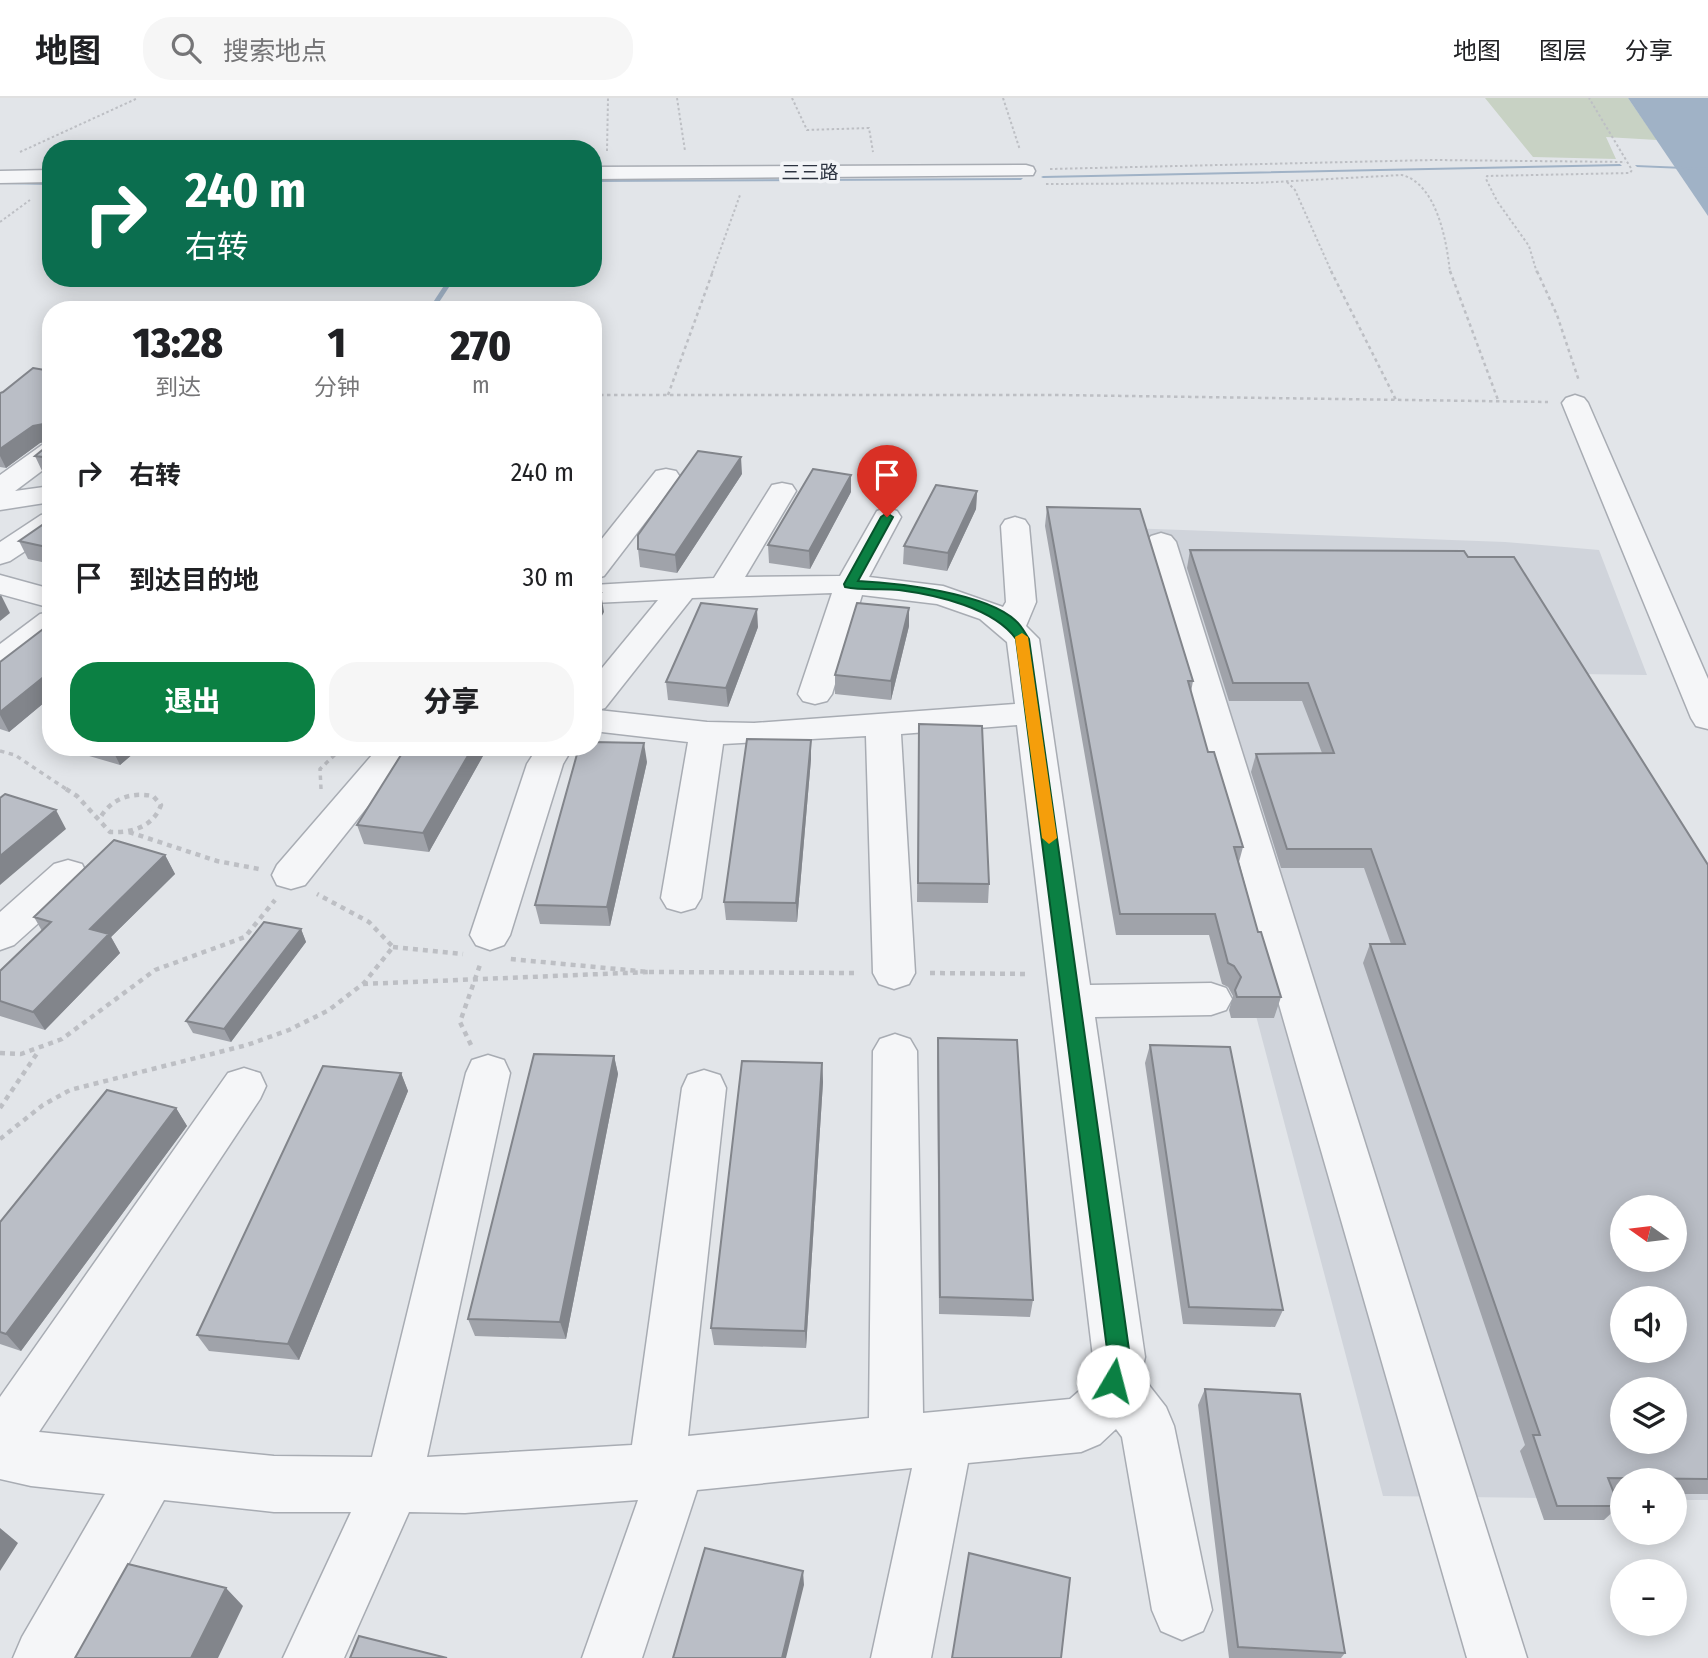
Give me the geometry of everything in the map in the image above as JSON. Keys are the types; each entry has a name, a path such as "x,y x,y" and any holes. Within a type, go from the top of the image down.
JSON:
{"street":[{"name":"三三路","path":"602,173 1026,170"},
{"path":"0,177 42,176"},
{"path":"1575,402 1708,718"},
{"path":"0,491 8,482 42,458"},
{"path":"602,559 666,477"},
{"path":"602,692 703,590 782,491"},
{"path":"0,502 42,495"},
{"path":"815,694 850,584 887,517"},
{"path":"1012,623 1021,602 1015,526"},
{"path":"0,555 42,527"},
{"path":"1161,542 1497,1658"},
{"path":"0,584 42,596"},
{"path":"0,1452 31,1459 274,1484 466,1485 667,1468 1082,1425 1108,1401 1119,1357 1023,639 1012,623 986,607 900,587 850,584 602,594"},
{"path":"0,659 42,628"},
{"path":"602,721 707,733 754,734 1033,713"},
{"path":"883,724 894,973"},
{"path":"681,898 707,733"},
{"path":"291,875 390,756"},
{"path":"486,946 545,764 550,756"},
{"path":"0,935 68,874"},
{"path":"1071,1001 1211,999"},
{"path":"895,1051 921,1441 901,1658"},
{"path":"313,1658 393,1484 488,1073"},
{"path":"0,1443 244,1086"},
{"path":"612,1658 667,1468 704,1088"},
{"path":"1113,1381 1147,1426 1182,1610"},
{"path":"43,1658 150,1471"}],"path":[{"path":"47,140 138,98"},
{"path":"602,154 608,98"},
{"path":"677,98 688,173"},
{"path":"792,98 807,130 869,128 877,172"},
{"path":"1003,98 1026,170 1433,160 1626,162"},
{"path":"602,395 1575,402 1586,397 1558,315 1536,270 1529,246 1497,201 1486,179 1487,176 1543,173 1630,173 1632,170 1589,98"},
{"path":"14,155 42,142"},
{"path":"1045,184 1286,182 1406,176 1426,189 1451,267 1451,280 1498,400"},
{"path":"1286,182 1295,190 1326,261 1396,400"},
{"path":"668,395 740,195"},
{"path":"0,222 30,200"},
{"path":"0,751 15,755 77,796 100,818"},
{"path":"129,832 156,818 161,805 159,800 146,794 127,796 108,805 100,818 100,824 110,832 129,832 217,861 291,875 333,906 372,922 386,933 393,947"},
{"path":"0,1053 12,1056 38,1052 67,1037 152,972 181,958 246,937 291,875"},
{"path":"362,985 649,972 486,946 393,947"},
{"path":"486,946 460,1022 488,1073"},
{"path":"0,1139 67,1091 201,1059 280,1034 333,1008 377,972 393,947"},
{"path":"0,1108 38,1052"}],"shaded area":[{"path":"1127,528 1505,542 1599,550 1647,675 1579,674 1708,888 1708,1500 1687,1500 1687,1468 1610,1468 1610,1499 1383,1496"}],"green space":[{"path":"1485,98 1628,98 1657,140 1606,137 1616,159 1533,157"}],"water":[{"path":"1628,98 1708,98 1708,216"}],"building":[{"path":"33,368 42,370 42,424 33,426 0,449 0,393"},
{"path":"698,451 741,457 675,555 638,549 638,535"},
{"path":"813,469 851,475 809,551 768,545"},
{"path":"936,485 977,491 948,553 904,546"},
{"path":"1047,507 1140,509 1193,681 1188,681 1208,752 1214,752 1243,847 1234,847 1258,932 1261,932 1281,997 1237,997 1235,990 1241,977 1234,966 1228,963 1215,914 1120,914"},
{"path":"42,525 42,546 19,541"},
{"path":"1190,550 1464,551 1468,557 1514,557 1708,865 1708,1479 1687,1479 1687,1468 1610,1468 1610,1506 1557,1506 1533,1435 1540,1435 1370,944 1405,944 1371,849 1287,849 1256,754 1334,753 1308,683 1233,683"},
{"path":"701,603 757,609 726,688 666,682"},
{"path":"857,603 909,608 891,681 835,675"},
{"path":"42,630 42,678 0,712 0,662"},
{"path":"919,724 982,726 989,884 918,883"},
{"path":"747,739 811,740 796,903 724,902"},
{"path":"602,742 644,743 607,907 535,905 576,756 602,756"},
{"path":"400,756 468,756 423,833 357,825"},
{"path":"5,794 56,810 0,856 0,798"},
{"path":"114,840 165,855 90,929 109,934 33,1012 0,1001 0,971 51,922 34,917"},
{"path":"264,922 301,929 224,1029 186,1021"},
{"path":"938,1038 1017,1040 1033,1300 940,1297"},
{"path":"1150,1045 1230,1047 1283,1310 1189,1307"},
{"path":"534,1054 614,1056 560,1322 468,1319"},
{"path":"742,1061 822,1063 805,1331 711,1328"},
{"path":"323,1066 401,1073 288,1344 197,1335"},
{"path":"107,1090 176,1108 6,1334 0,1332 0,1222"},
{"path":"1205,1389 1300,1394 1345,1653 1238,1647"},
{"path":"705,1548 803,1571 782,1658 673,1658"},
{"path":"969,1553 1070,1578 1061,1658 952,1658"},
{"path":"128,1564 226,1588 191,1658 75,1658"},
{"path":"359,1636 447,1658 350,1658"}],"waterway":[{"path":"1043,177 1620,165"},
{"path":"1637,166 1708,169"},
{"path":"602,181 1021,179"},
{"path":"0,183 42,184"},
{"path":"437,301 446,287"}],"slow traffic":[{"path":"1022,637 1049,838"}],"route":[{"path":"887,517 850,584 900,587 986,607 1012,623 1023,639 1119,1357 1113,1381"}]}
